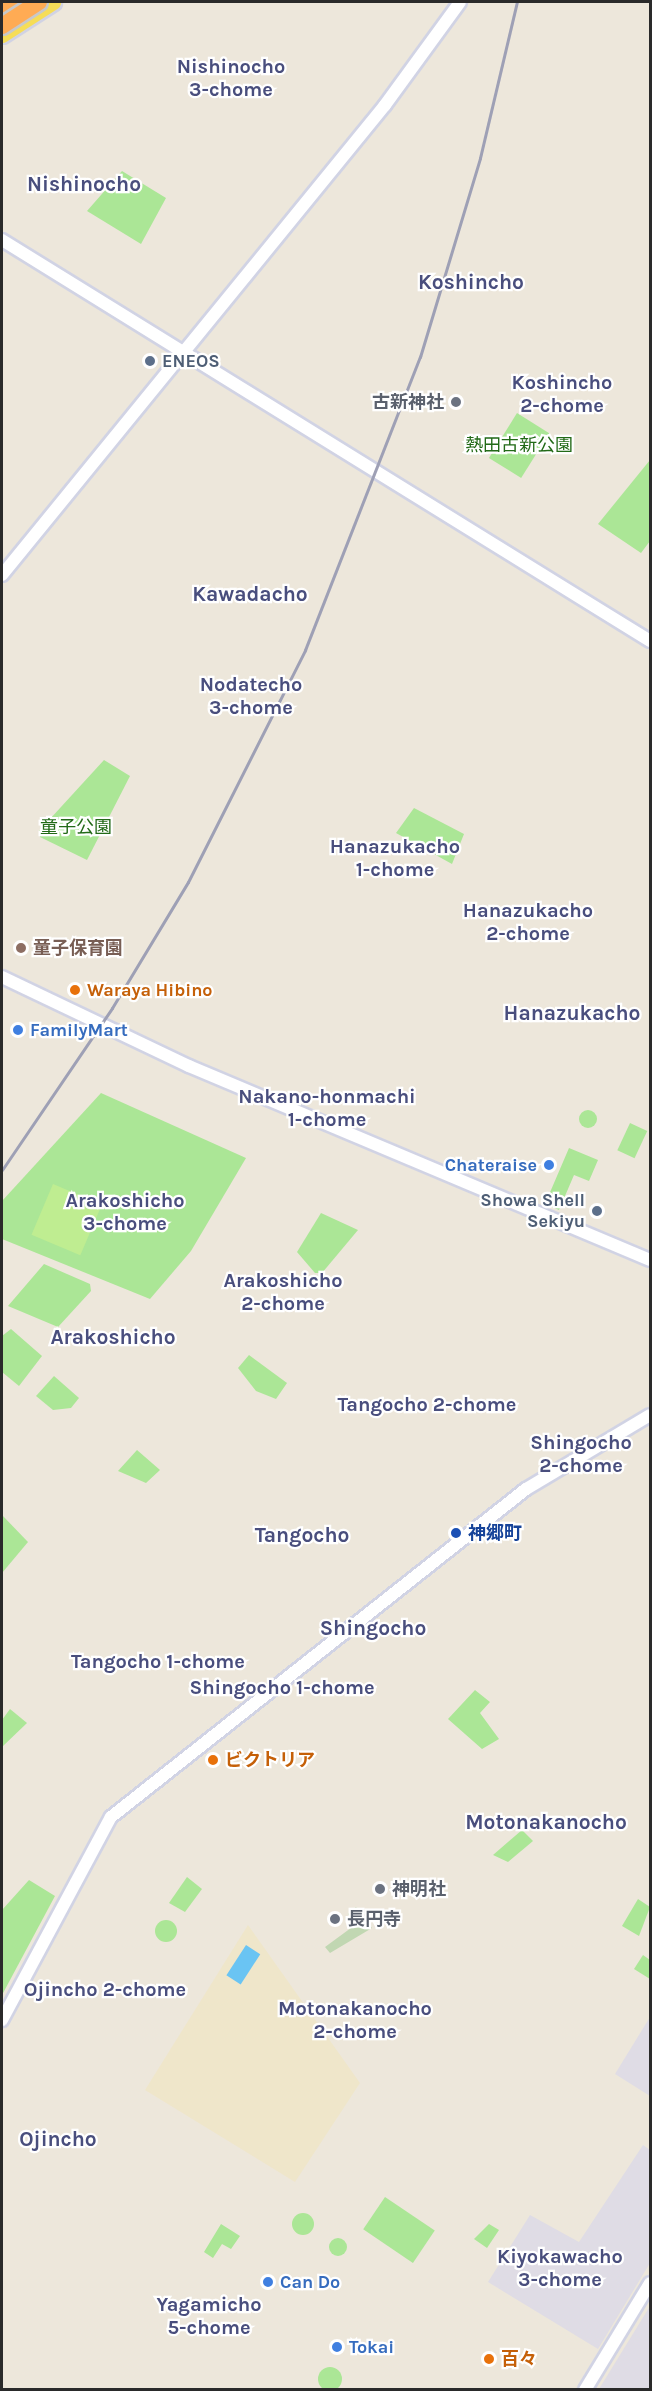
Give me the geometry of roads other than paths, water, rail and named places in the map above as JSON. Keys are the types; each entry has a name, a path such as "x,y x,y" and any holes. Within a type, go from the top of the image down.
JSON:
{"highway":[{"path":"2,12 18,2"},
{"path":"2,19 29,2"},
{"path":"2,26 39,2"}],"main road":[{"path":"2,35 53,2"}],"street":[{"path":"2,575 423,57 460,2"},
{"path":"2,240 651,641"},
{"path":"2,977 189,1066 651,1260"},
{"path":"2,2020 111,1817 526,1489 651,1415"},
{"path":"585,2390 651,2283"}],"water":[{"path":"246,1945 260,1954 241,1984 226,1975"}],"railway":[{"path":"2,1170 112,1008 188,882 305,650 420,357 480,158 517,2"}],"place":[{"name":"ENEOS","path":"150,361"},
{"name":"古新神社","path":"456,402"},
{"name":"童子保育園","path":"21,948"},
{"name":"Waraya Hibino","path":"75,990"},
{"name":"FamilyMart","path":"18,1030"},
{"name":"Chateraise","path":"549,1165"},
{"name":"Showa Shell Sekiyu","path":"597,1211"},
{"name":"神郷町","path":"456,1533"},
{"name":"ビクトリア","path":"213,1760"},
{"name":"神明社","path":"380,1889"},
{"name":"長円寺","path":"335,1919"},
{"name":"Can Do","path":"268,2282"},
{"name":"Tokai","path":"337,2347"},
{"name":"百々","path":"489,2359"}],"district":[{"name":"Nishinocho 3-chome","path":"231,78"},
{"name":"Nishinocho","path":"84,184"},
{"name":"Koshincho","path":"471,282"},
{"name":"Koshincho 2-chome","path":"562,394"},
{"name":"Kawadacho","path":"250,594"},
{"name":"Nodatecho 3-chome","path":"251,696"},
{"name":"Hanazukacho 1-chome","path":"395,858"},
{"name":"Hanazukacho 2-chome","path":"528,922"},
{"name":"Hanazukacho","path":"572,1013"},
{"name":"Nakano-honmachi 1-chome","path":"327,1108"},
{"name":"Arakoshicho 3-chome","path":"125,1212"},
{"name":"Arakoshicho 2-chome","path":"283,1292"},
{"name":"Arakoshicho","path":"113,1337"},
{"name":"Tangocho 2-chome","path":"427,1404"},
{"name":"Shingocho 2-chome","path":"581,1454"},
{"name":"Tangocho","path":"302,1535"},
{"name":"Shingocho","path":"373,1628"},
{"name":"Tangocho 1-chome","path":"158,1661"},
{"name":"Shingocho 1-chome","path":"282,1687"},
{"name":"Motonakanocho","path":"546,1822"},
{"name":"Ojincho 2-chome","path":"105,1989"},
{"name":"Motonakanocho 2-chome","path":"355,2020"},
{"name":"Ojincho","path":"58,2139"},
{"name":"Kiyokawacho 3-chome","path":"560,2268"},
{"name":"Yagamicho 5-chome","path":"209,2316"}],"park label":[{"name":"熱田古新公園","path":"519,445"},
{"name":"童子公園","path":"76,827"}]}
